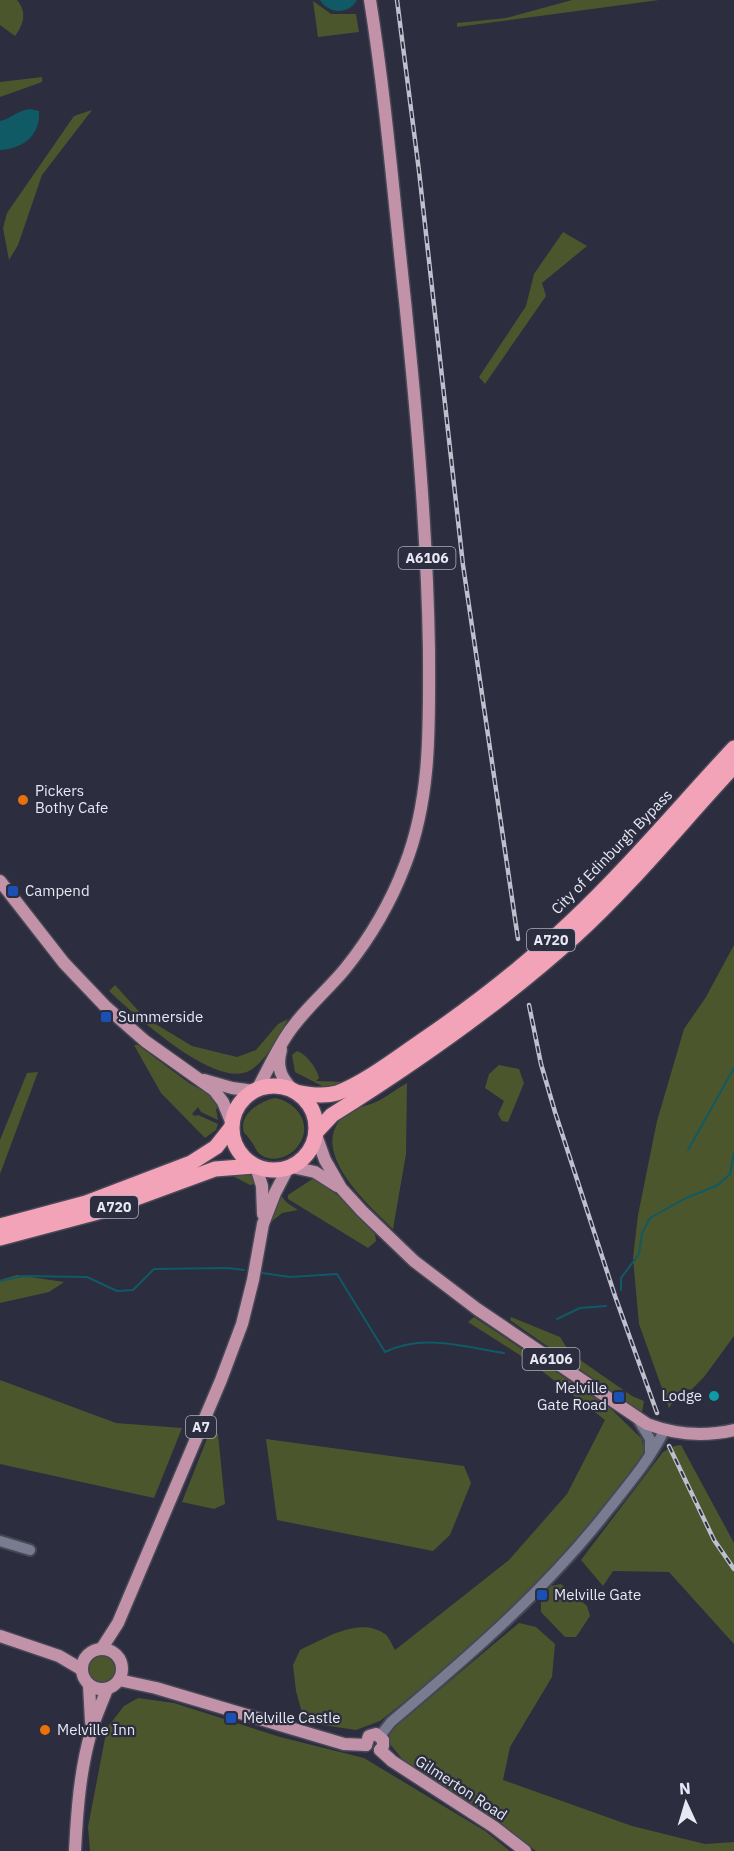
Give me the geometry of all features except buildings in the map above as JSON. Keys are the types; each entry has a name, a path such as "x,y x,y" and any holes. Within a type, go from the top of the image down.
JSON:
{"highway":[{"name":"City of Edinburgh Bypass","path":"295,1091 313,1095 335,1094 360,1081 459,1015 571,923 611,883 734,748"},
{"name":"City of Edinburgh Bypass","path":"316,1134 332,1115 469,1023 575,936 624,887 734,766"},
{"path":"275,1086 295,1091 310,1105 314,1113 316,1134 307,1156 290,1167 274,1171 255,1166 237,1150 231,1126 237,1107 256,1089 275,1086"},
{"name":"A720","path":"0,1226 96,1200 191,1163 216,1147 231,1126"},
{"name":"A720","path":"0,1238 98,1212 215,1169 255,1166"}],"main road":[{"name":"A6106","path":"256,1089 282,1043 356,954 395,888 406,862 420,813 427,760 429,704 426,537 421,453 381,71 370,0"},
{"path":"0,881 58,955 105,1006 145,1041 214,1090 228,1112 231,1126"},
{"path":"282,1043 279,1069 286,1083 295,1091"},
{"path":"197,1078 232,1088 256,1089"},
{"name":"A6106","path":"316,1134 325,1160 341,1188 389,1238 463,1299 638,1419 664,1431 696,1435 734,1430"},
{"name":"A7","path":"255,1166 262,1186 263,1224"},
{"name":"A6106","path":"290,1167 315,1172 341,1188"},
{"name":"A7","path":"102,1648 118,1623 221,1380 242,1324 263,1224 275,1193 290,1167"},
{"name":"A7","path":"118,1623 118,1656"},
{"path":"0,1636 83,1663"},
{"path":"107,1689 98,1689 89,1685 83,1678 83,1663 92,1651 102,1648 113,1652 118,1656 121,1674"},
{"path":"121,1674 156,1688 344,1744 366,1744"},
{"path":"75,1851 76,1817 91,1729 107,1689 121,1674"},
{"path":"89,1685 91,1729"},
{"path":"376,1734 383,1740 380,1750 370,1751 366,1744 369,1736 376,1734"},
{"name":"Gilmerton Road","path":"380,1750 392,1761 494,1827 525,1851"}],"street":[{"path":"638,1419 650,1439 651,1450 648,1459"},
{"path":"380,1736 391,1722 464,1661 536,1593 589,1536 648,1459 664,1431"},
{"path":"0,1541 30,1550"}],"shaded area":[{"path":"0,0 17,0 20,4 23,14 22,22 15,36 0,25"},
{"path":"320,0 357,0 349,8 338,11 328,8"},
{"path":"572,0 659,0 457,27 457,23 506,18"},
{"path":"313,1 331,14 356,14 359,32 318,37"},
{"path":"42,77 42,82 0,97 0,82"},
{"path":"30,109 39,111 39,120 34,134 23,144 0,150 0,121"},
{"path":"92,110 42,175 18,245 9,260 3,228 7,213 74,116"},
{"path":"563,232 587,246 542,283 546,296 485,384 479,377 526,306 534,274"},
{"path":"734,945 734,1336 704,1377 691,1390 682,1388 669,1408 639,1324 633,1258 638,1215 657,1121 684,1029 706,997"},
{"path":"115,985 144,1017 192,1046 237,1057 256,1050 278,1024 288,1019 261,1061 249,1071 234,1074 196,1060 175,1046 136,1016 109,991"},
{"path":"134,1045 138,1045 189,1083 209,1094 219,1106 216,1109 218,1120 201,1112 198,1107 192,1114 218,1124 216,1130 205,1138 161,1093"},
{"path":"297,1051 314,1066 319,1078 316,1081 345,1082 326,1088 295,1072 292,1055"},
{"path":"499,1065 519,1069 524,1083 508,1122 502,1121 498,1114 504,1101 485,1088 489,1074"},
{"path":"38,1072 0,1174 0,1140 27,1073"},
{"path":"407,1083 406,1154 393,1229 359,1195 348,1180 333,1150 333,1135 339,1121 347,1113 380,1100"},
{"path":"275,1098 283,1100 296,1109 304,1123 304,1130 303,1138 295,1150 281,1158 271,1159 258,1152 244,1133 243,1126 247,1114 257,1105"},
{"path":"231,1170 250,1175 259,1183 250,1185 231,1175"},
{"path":"314,1178 340,1197 375,1234 376,1241 368,1248 288,1199 288,1195"},
{"path":"279,1192 286,1202 298,1210 282,1213 271,1222"},
{"path":"17,1275 64,1282 49,1292 0,1303 0,1280"},
{"path":"474,1317 609,1407 642,1439 644,1454 573,1547 489,1634 380,1721 356,1730 310,1723 303,1716 296,1691 293,1665 300,1650 342,1631 364,1627 385,1634 395,1650 509,1560 567,1494 605,1420 529,1361 468,1322"},
{"path":"511,1317 560,1337 570,1353 632,1396 644,1401 642,1413 510,1320"},
{"path":"0,1380 116,1423 182,1428 154,1498 0,1464"},
{"path":"210,1431 218,1434 225,1504 214,1509 182,1502"},
{"path":"266,1439 464,1466 471,1483 450,1535 433,1551 277,1520"},
{"path":"681,1445 734,1543 734,1644 669,1572 613,1571 603,1586 581,1560 663,1452"},
{"path":"561,1584 587,1606 590,1616 576,1637 565,1637 541,1612 541,1600 551,1586"},
{"path":"519,1623 536,1627 555,1644 552,1677 510,1747 503,1780 632,1826 705,1844 734,1842 734,1851 536,1851 477,1808 433,1782 403,1760 390,1744 389,1732"},
{"path":"102,1656 112,1660 116,1670 112,1680 102,1684 92,1680 88,1670 92,1660"},
{"path":"138,1698 174,1703 280,1737 364,1758 485,1831 510,1851 90,1851 88,1827 107,1728 124,1706"}],"waterway":[{"path":"688,1150 734,1068"},
{"path":"621,1290 621,1278 639,1254 642,1233 650,1218 684,1199 718,1185 730,1174 734,1153"},
{"path":"0,1281 23,1276 87,1277 117,1291 133,1290 154,1269 228,1268 244,1270"},
{"path":"262,1273 290,1277 337,1274 385,1352 399,1346 428,1342 504,1353"},
{"path":"557,1319 580,1308 606,1306"}],"railway":[{"path":"397,0 419,171 463,565 518,939"},
{"path":"529,1005 541,1064 555,1112 615,1296 657,1413"},
{"path":"669,1446 714,1540 734,1569"}],"place":[{"name":"Pickers Bothy Cafe","path":"23,800"},
{"name":"Campend","path":"13,891"},
{"name":"Summerside","path":"106,1017"},
{"name":"Lodge","path":"714,1396"},
{"name":"Melville Gate Road","path":"619,1397"},
{"name":"Melville Gate","path":"542,1595"},
{"name":"Melville Castle","path":"231,1718"},
{"name":"Melville Inn","path":"45,1730"}]}
